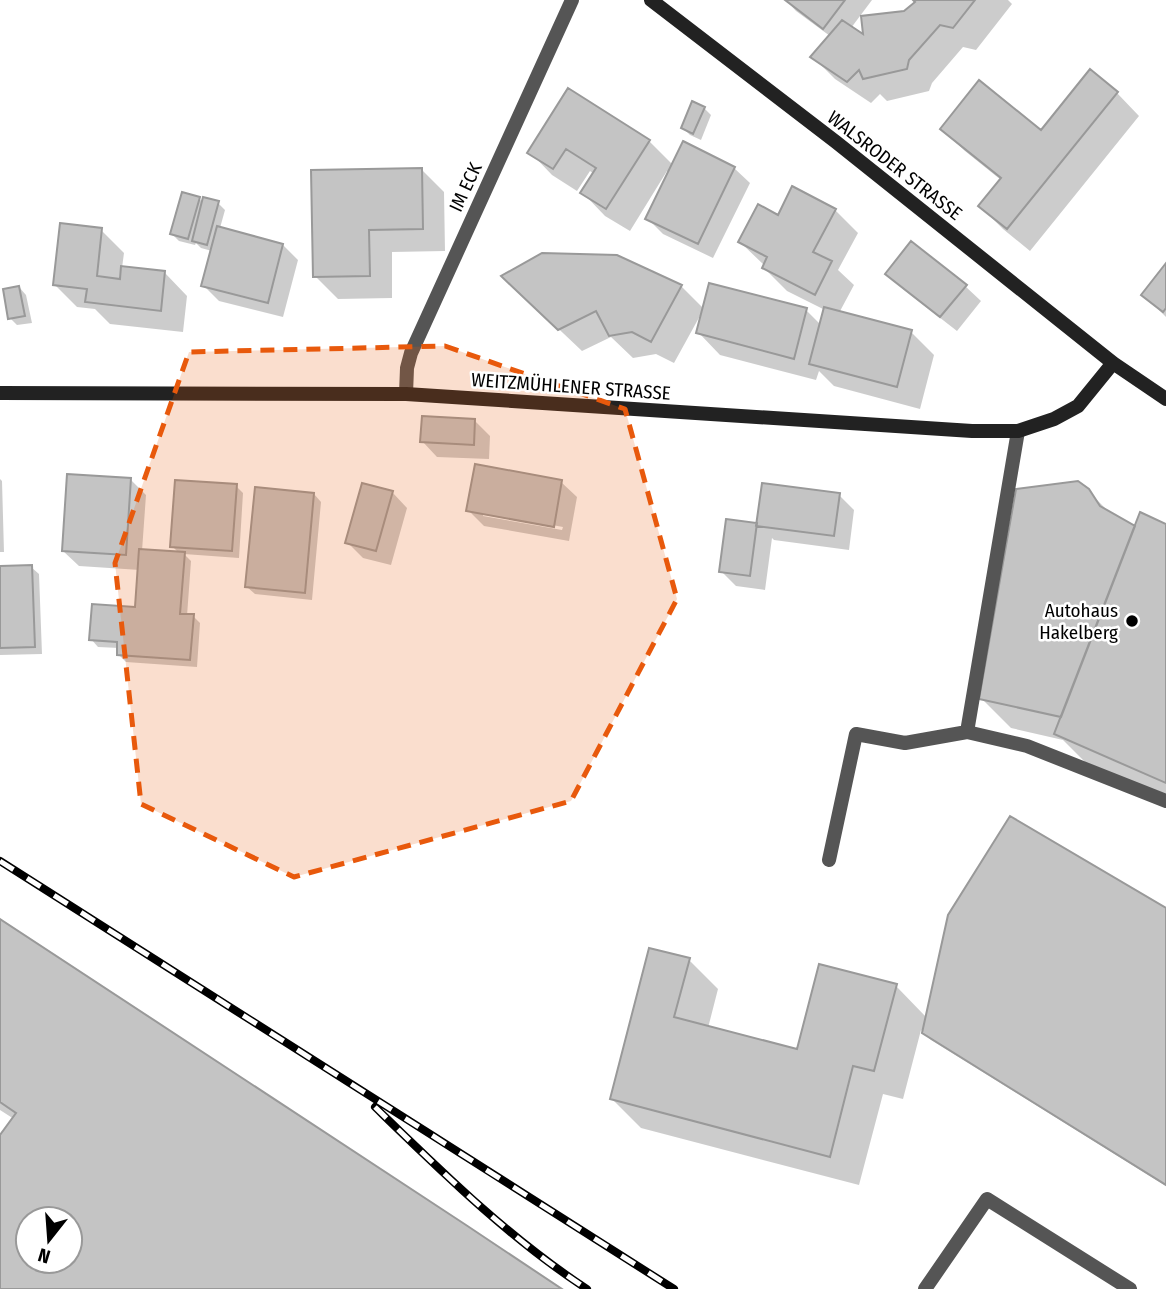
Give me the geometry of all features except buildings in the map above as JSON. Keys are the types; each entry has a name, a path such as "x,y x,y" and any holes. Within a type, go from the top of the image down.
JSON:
{"street":[{"name":"IM ECK","path":"406,394 407,368 411,353 572,0"},
{"name":"WALSRODER STRASSE","path":"651,0 836,142 1113,363 1166,400"},
{"name":"WEITZMÜHLENER STRASSE","path":"0,393 406,394 972,431 1018,431 1054,419 1078,406 1113,363"},
{"path":"967,733 1018,431"},
{"path":"829,860 856,734 905,743 967,733 1027,746 1166,801"},
{"path":"925,1289 987,1199 1130,1289"}],"highlighted area":[{"path":"445,346 625,409 677,599 571,801 294,877 141,804 115,563 189,352"}],"railway":[{"path":"0,861 674,1289"},
{"path":"375,1107 503,1226 587,1289"}],"place":[{"name":"Autohaus Hakelberg","path":"1132,621"}]}
